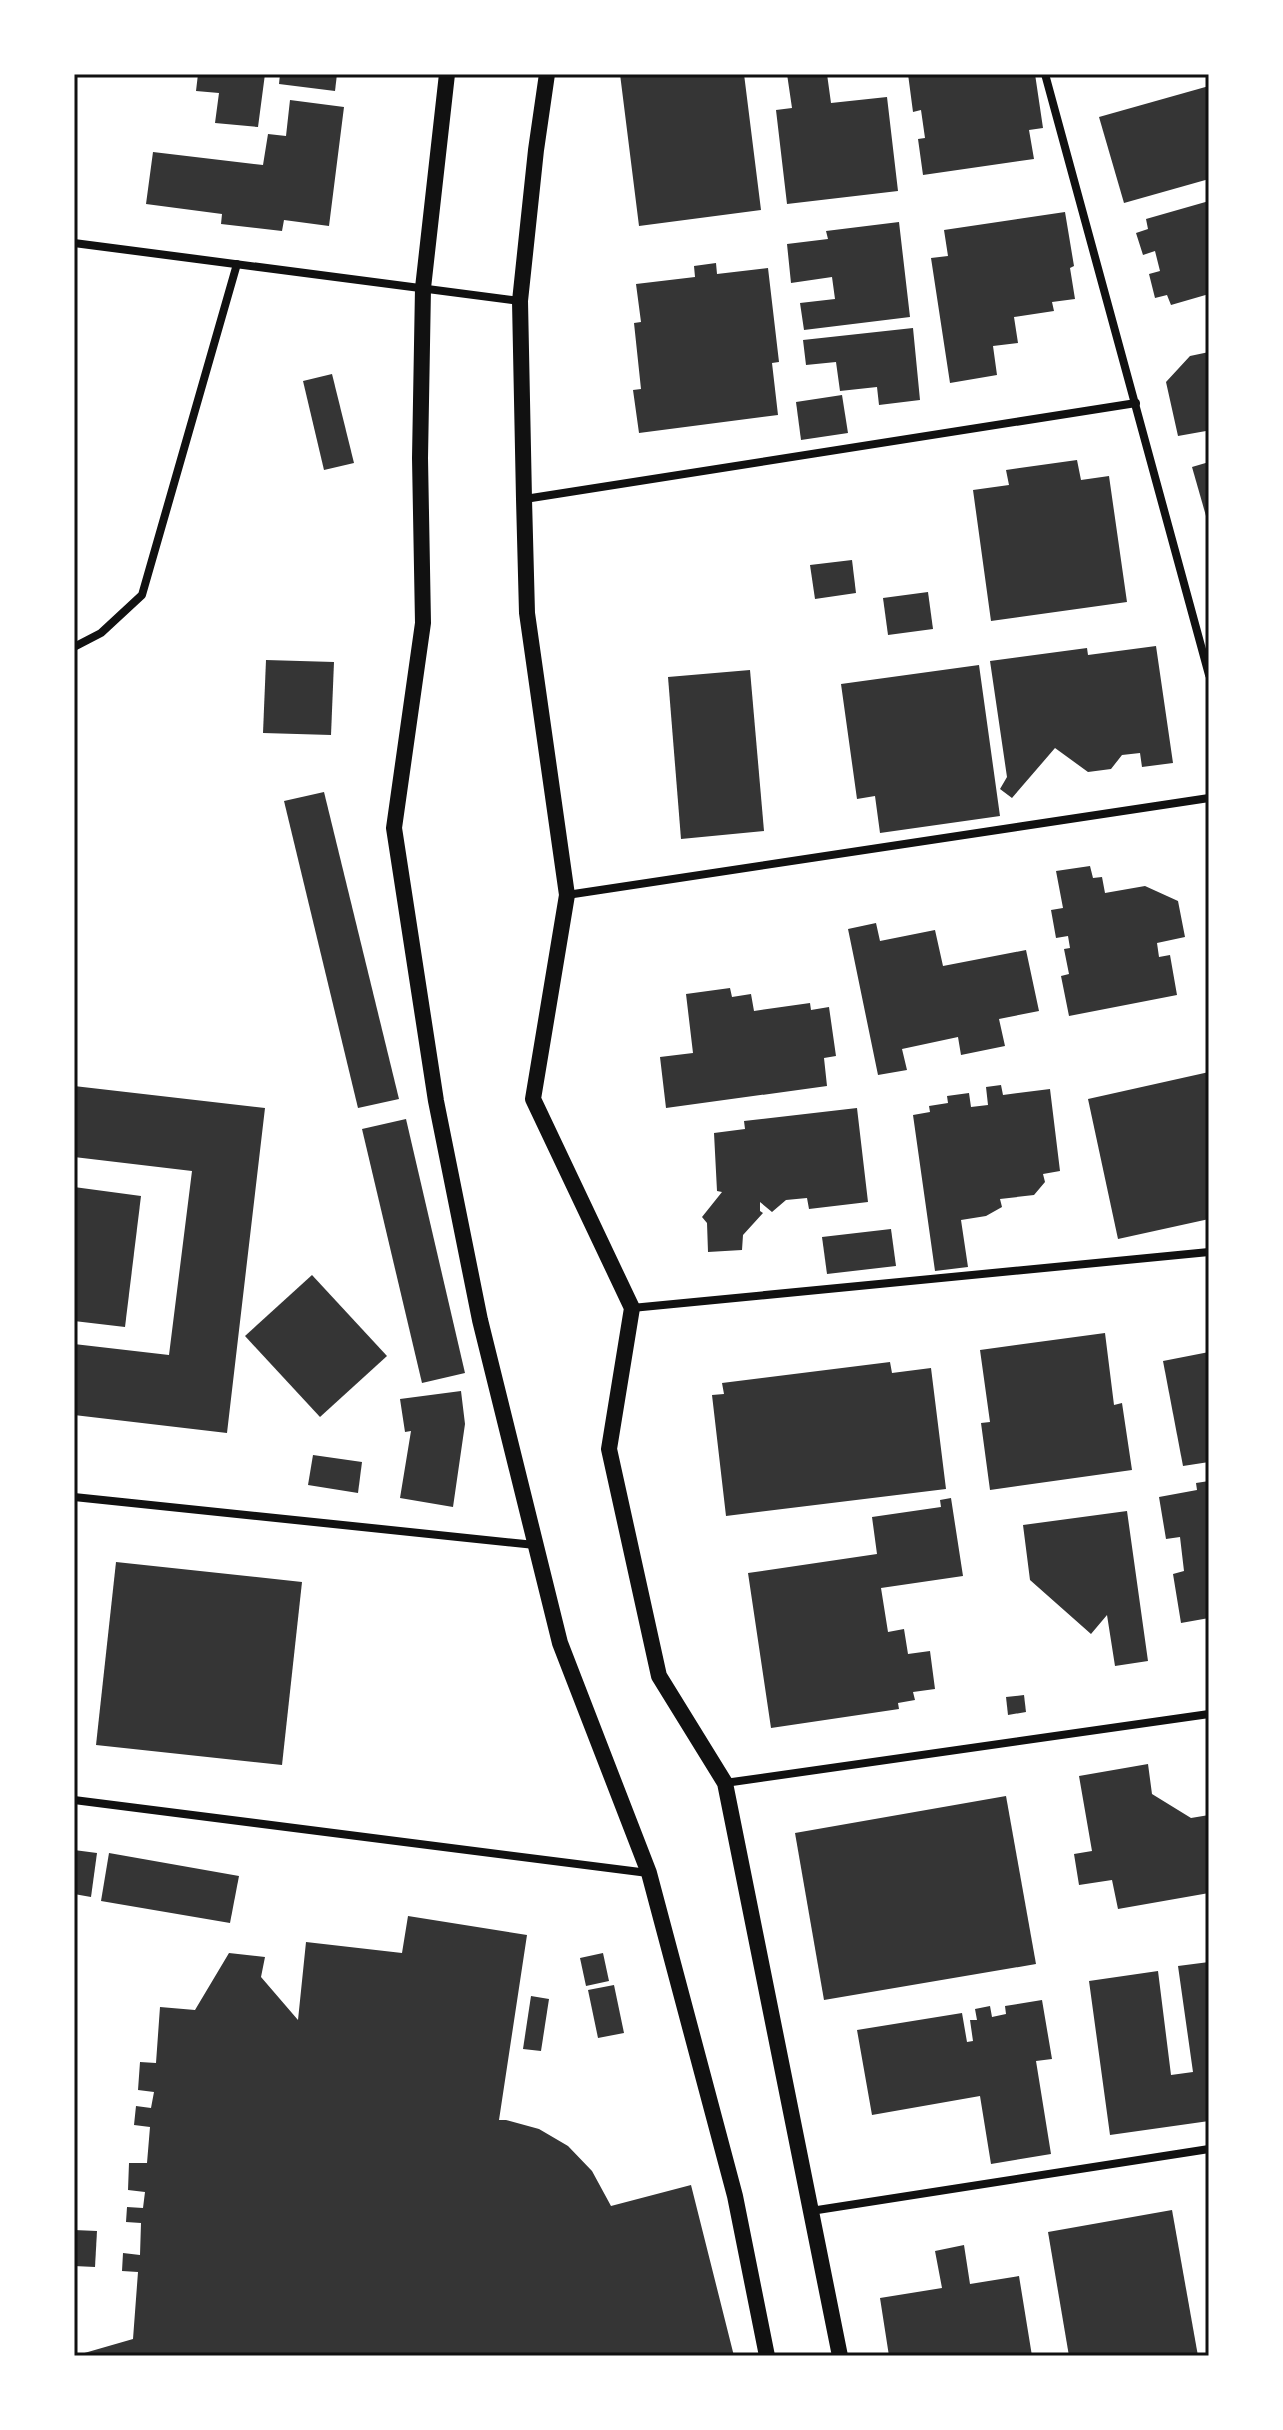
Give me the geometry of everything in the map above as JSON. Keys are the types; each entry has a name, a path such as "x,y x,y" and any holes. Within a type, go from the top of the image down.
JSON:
{"main road":[{"path":"447,74 423,288 420,458 423,623 394,828 436,1101 480,1320 560,1643 649,1873 735,2196 767,2356"},
{"path":"547,74 520,301 524,499 527,613 567,895 533,1099 632,1308 609,1449 659,1676 725,1783 840,2356"}],"street":[{"path":"1045,74 1136,403 1205,636 1209,675"},
{"path":"74,243 520,301"},
{"path":"74,647 101,633 142,595 237,264"},
{"path":"524,499 1136,403"},
{"path":"567,895 1209,798"},
{"path":"632,1308 1209,1252"},
{"path":"74,1497 537,1545"},
{"path":"725,1783 1209,1714"},
{"path":"74,1800 649,1873"},
{"path":"811,2211 1209,2149"}],"building":[{"path":"198,74 265,74 258,127 215,123 219,93 196,91"},
{"path":"280,74 337,74 335,91 279,84"},
{"path":"620,74 744,74 761,210 639,226"},
{"path":"787,74 827,74 831,103 887,97 898,191 787,204 776,110 792,108"},
{"path":"908,74 1035,74 1043,128 1029,130 1034,159 923,175 918,139 925,138 921,110 913,112"},
{"path":"1209,86 1209,179 1124,203 1099,117"},
{"path":"290,100 344,107 329,226 284,220 282,231 221,224 222,214 146,204 153,152 263,165 268,134 286,136"},
{"path":"1209,201 1209,294 1171,305 1167,295 1155,298 1149,274 1160,271 1155,251 1143,255 1136,233 1148,229 1146,219"},
{"path":"1065,212 1074,266 1070,268 1075,299 1052,302 1054,311 1014,317 1018,343 993,346 997,375 950,383 931,258 948,256 944,230"},
{"path":"899,222 910,317 804,330 800,303 835,299 832,277 791,283 787,244 828,239 826,231"},
{"path":"716,263 717,274 768,268 779,362 772,363 778,415 639,433 633,390 641,389 634,323 641,322 636,284 695,277 694,266"},
{"path":"913,328 920,400 879,405 877,387 840,391 836,362 806,365 803,340"},
{"path":"1209,352 1209,438 1206,431 1178,436 1166,382 1190,356"},
{"path":"332,374 354,463 324,470 303,381"},
{"path":"842,395 848,433 801,440 796,402"},
{"path":"1077,460 1081,480 1109,476 1127,602 991,621 973,490 1009,485 1006,470"},
{"path":"1209,462 1209,523 1208,523 1192,467"},
{"path":"852,560 856,593 815,599 810,565"},
{"path":"928,592 933,629 888,635 883,598"},
{"path":"1156,646 1173,763 1142,767 1140,753 1122,755 1111,769 1088,772 1055,748 1012,798 1000,789 1007,777 990,661 1087,648 1088,655"},
{"path":"266,660 334,662 331,735 263,733"},
{"path":"979,665 1000,816 880,833 875,796 857,799 841,684"},
{"path":"750,670 764,831 681,839 668,677"},
{"path":"324,792 399,1099 358,1108 284,801"},
{"path":"1090,866 1093,878 1102,877 1105,893 1145,886 1178,901 1185,937 1157,943 1159,957 1170,955 1177,995 1069,1016 1061,976 1069,974 1064,949 1070,948 1068,936 1056,938 1051,910 1063,908 1056,871"},
{"path":"876,923 880,941 935,930 943,966 1026,950 1039,1011 999,1019 1005,1046 961,1055 958,1037 902,1049 907,1070 878,1075 848,929"},
{"path":"730,988 732,997 751,994 754,1011 810,1003 811,1010 829,1007 836,1056 824,1058 827,1086 666,1108 660,1057 693,1053 686,994"},
{"path":"1209,1072 1209,1219 1118,1239 1088,1099"},
{"path":"1001,1085 1003,1095 1050,1089 1060,1171 1043,1174 1045,1182 1034,1195 1000,1199 1002,1207 986,1216 961,1220 968,1267 935,1271 913,1115 930,1112 929,1106 948,1103 947,1096 969,1093 971,1107 988,1105 986,1087"},
{"path":"74,1086 265,1108 227,1433 74,1415 74,1344 169,1355 192,1171 74,1157"},
{"path":"857,1108 868,1202 809,1209 807,1198 786,1200 772,1212 760,1202 763,1213 743,1235 742,1250 708,1252 707,1223 702,1217 722,1192 717,1191 714,1133 745,1129 744,1121"},
{"path":"406,1119 465,1373 422,1383 362,1129"},
{"path":"74,1187 141,1196 125,1327 74,1321"},
{"path":"891,1229 896,1266 827,1274 822,1237"},
{"path":"312,1275 387,1356 320,1417 245,1336"},
{"path":"1105,1333 1114,1405 1122,1403 1132,1470 990,1490 981,1423 990,1422 980,1350"},
{"path":"1209,1352 1209,1462 1183,1466 1163,1361"},
{"path":"890,1362 892,1373 931,1368 946,1489 726,1516 712,1395 724,1394 722,1383"},
{"path":"461,1391 465,1424 453,1507 400,1498 411,1431 405,1432 400,1399"},
{"path":"313,1455 362,1462 358,1493 308,1485"},
{"path":"1209,1481 1209,1618 1181,1623 1173,1574 1184,1571 1180,1537 1166,1539 1159,1497 1197,1490 1196,1483"},
{"path":"951,1498 963,1576 881,1588 888,1632 904,1629 908,1654 930,1651 935,1689 913,1692 915,1700 898,1703 899,1709 771,1728 748,1573 877,1554 872,1517 941,1507 940,1500"},
{"path":"1127,1511 1148,1661 1115,1666 1107,1615 1091,1634 1030,1580 1023,1525"},
{"path":"116,1562 302,1582 282,1765 96,1745"},
{"path":"1024,1695 1026,1712 1008,1715 1006,1697"},
{"path":"1148,1764 1152,1794 1191,1818 1209,1815 1209,1893 1118,1909 1112,1880 1079,1885 1074,1854 1092,1851 1079,1776"},
{"path":"1006,1796 1036,1964 824,2000 795,1833"},
{"path":"74,1850 97,1853 91,1897 74,1894"},
{"path":"109,1853 239,1876 230,1923 101,1901"},
{"path":"408,1916 527,1935 499,2120 539,2129 568,2146 592,2171 611,2206 691,2185 734,2356 74,2356 133,2339 138,2272 122,2271 123,2253 140,2255 141,2223 126,2222 127,2207 143,2208 145,2192 128,2190 129,2163 147,2163 150,2127 134,2125 136,2106 151,2108 154,2092 138,2090 140,2062 156,2063 160,2007 195,2010 229,1953 265,1957 261,1977 298,2020 306,1942 402,1953"},
{"path":"603,1953 609,1981 586,1986 580,1958"},
{"path":"1209,1962 1209,2121 1110,2135 1089,1981 1158,1971 1171,2075 1193,2072 1178,1966"},
{"path":"614,1985 624,2033 598,2038 588,1990"},
{"path":"531,1996 549,1999 541,2051 523,2049"},
{"path":"1042,2000 1052,2059 1036,2061 1051,2154 991,2164 980,2096 872,2115 857,2030 962,2013 967,2042 973,2041 970,2020 977,2020 975,2009 990,2006 992,2017 1006,2014 1005,2006"},
{"path":"1172,2210 1198,2356 1069,2356 1048,2232"},
{"path":"74,2230 97,2231 95,2267 74,2266"},
{"path":"964,2245 970,2284 1019,2276 1032,2356 889,2356 880,2298 942,2288 935,2251"}]}
